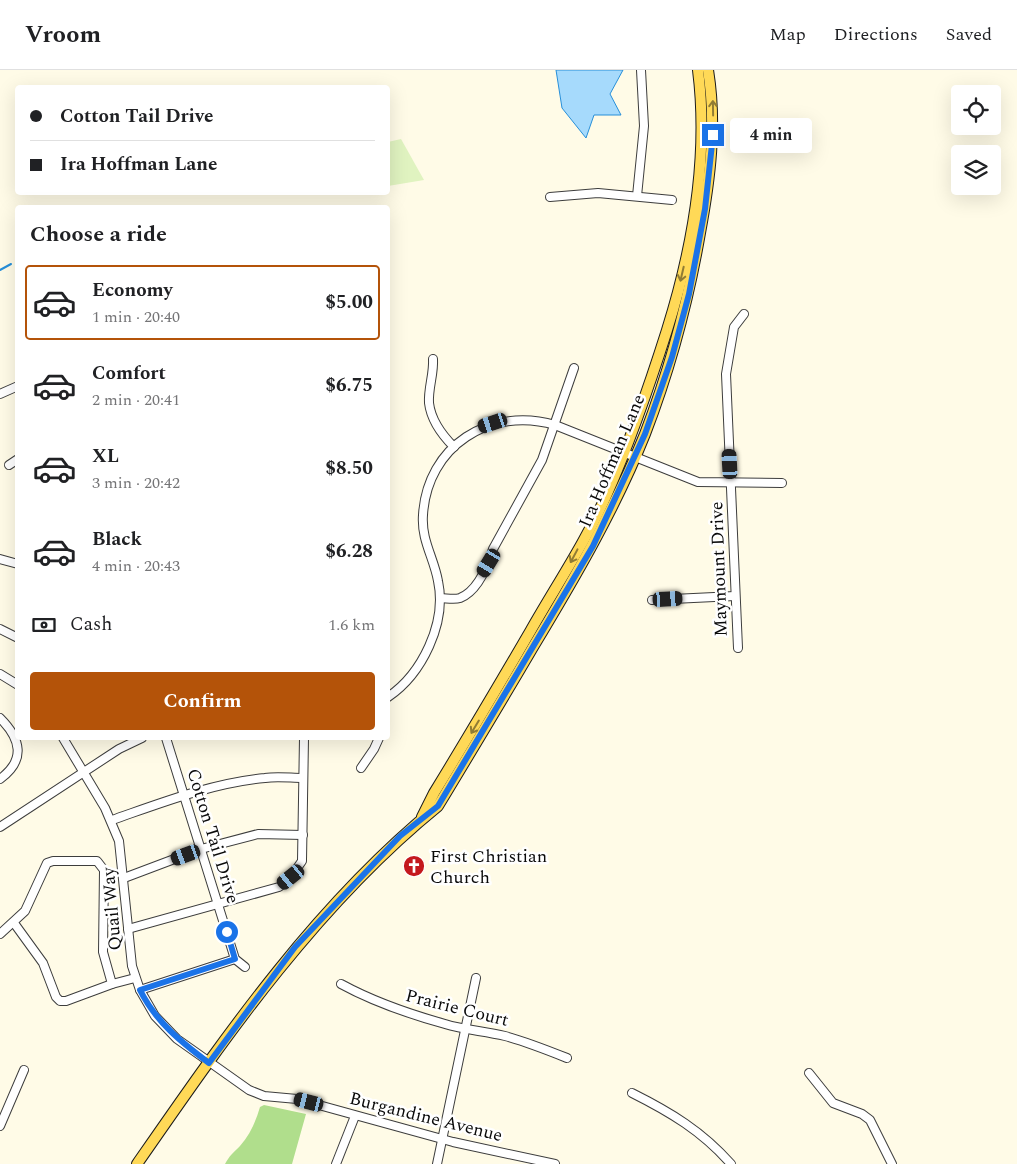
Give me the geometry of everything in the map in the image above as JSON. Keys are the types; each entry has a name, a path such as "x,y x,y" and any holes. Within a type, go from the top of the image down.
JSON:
{"main road":[{"name":"Ira Hoffman Lane","path":"420,820 434,793 563,576 605,498 656,369 681,281 692,230 698,184 702,126 698,70"},
{"name":"Ira Hoffman Lane","path":"137,1164 280,966 400,836 438,806 478,742 593,546 634,458 672,357 698,250 705,209 713,135 712,98 708,70"}],"street":[{"path":"636,196 644,126 640,70"},
{"path":"550,197 598,194 672,200"},
{"name":"Maymount Drive","path":"738,648 726,368 734,327 744,314"},
{"path":"433,359 429,402 434,420 444,437 454,447"},
{"path":"440,598 459,598 470,592 489,563 493,549 542,460 574,368"},
{"path":"0,394 15,387"},
{"path":"390,695 406,681 428,646 436,629 440,598 438,579 423,535 424,506 432,476 454,447 476,430 507,420 531,419 555,425 698,482 782,482"},
{"path":"9,465 15,461"},
{"path":"0,559 15,563"},
{"path":"652,600 735,596"},
{"path":"0,629 15,636"},
{"path":"0,674 15,683"},
{"path":"0,718 15,738"},
{"path":"0,779 12,769 18,751 16,740"},
{"name":"Quail Way","path":"64,740 112,820 120,847 128,929 135,978 140,990 149,1008 166,1029 209,1063"},
{"path":"0,827 119,749 138,740"},
{"name":"Cotton Tail Drive","path":"167,740 235,959"},
{"path":"128,929 279,887 291,877 302,860 304,740"},
{"path":"361,768 374,749 377,740"},
{"path":"112,820 184,794 233,782 266,777 303,778"},
{"path":"124,878 201,849 258,834 303,835"},
{"path":"0,934 14,923 29,904 47,863 94,861 100,863 104,872 103,952 112,984"},
{"path":"14,923 43,963 56,996 60,1001 86,995 112,984 135,978"},
{"path":"140,990 235,959 245,967"},
{"path":"437,1164 476,978"},
{"name":"Prairie Court","path":"341,984 377,1002 448,1025 465,1027 536,1045 567,1058"},
{"name":"Burgandine Avenue","path":"209,1063 249,1090 264,1096 297,1099 442,1139 555,1164"},
{"path":"0,1126 24,1070"},
{"path":"809,1073 833,1103 862,1114 870,1120 892,1164"},
{"path":"632,1092 681,1119 716,1147 730,1164"},
{"path":"336,1164 355,1116"}],"green space":[{"path":"401,139 424,180 390,186 390,142"},
{"path":"264,1105 306,1114 292,1164 225,1164 247,1137 255,1123 260,1107"}],"water":[{"path":"556,70 623,70 610,94 621,115 594,115 586,138 562,108"}],"waterway":[{"path":"0,270 11,264"}],"place":[{"name":"First Christian Church","path":"414,866"}],"route":[{"path":"227,932 235,959 140,990 149,1008 166,1029 209,1063 295,947 400,836 438,806 478,742 593,546 621,490 645,434 672,357 689,294 698,250 705,209 713,135"}]}
